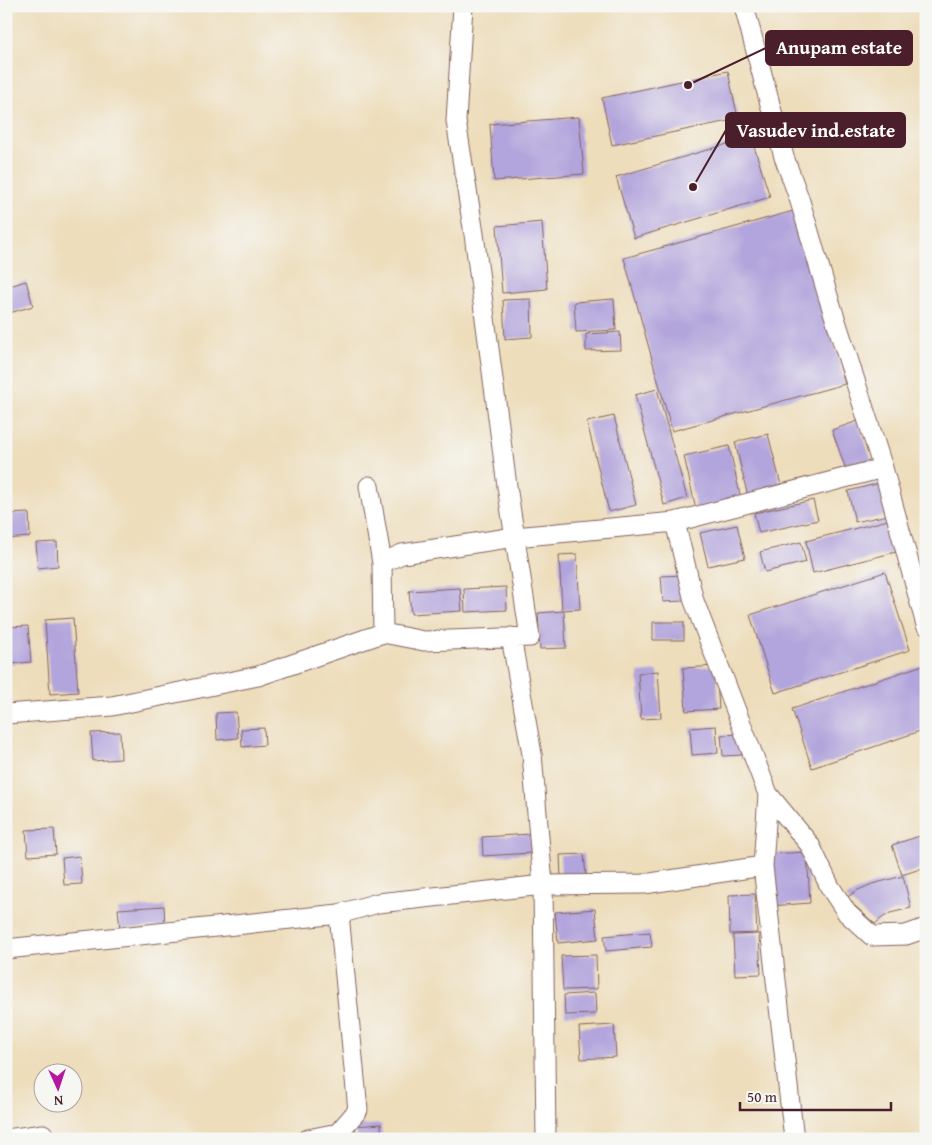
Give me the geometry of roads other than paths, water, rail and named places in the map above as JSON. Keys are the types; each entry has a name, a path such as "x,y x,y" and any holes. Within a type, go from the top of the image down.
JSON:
{"street":[{"path":"6,714 112,706 258,676 383,633 424,640 530,637 474,234 456,121 463,6"},
{"path":"744,6 784,157 799,198 883,468 926,625"},
{"path":"382,563 402,554 515,536 675,522 883,468"},
{"path":"368,486 382,563 383,633"},
{"path":"675,522 694,601 768,794 810,845 830,887 847,913 872,936 906,935 926,928"},
{"path":"511,637 532,754 543,885 546,1139"},
{"path":"768,794 763,866 794,1139"},
{"path":"6,949 339,914 378,903 543,885 644,884 763,866"},
{"path":"308,1139 338,1133 358,1110 339,914"},
{"path":"7,1139 43,1134 44,1139"}],"place":[{"name":"Anupam estate","path":"688,85"},
{"name":"Vasudev ind.estate","path":"693,187"}]}
